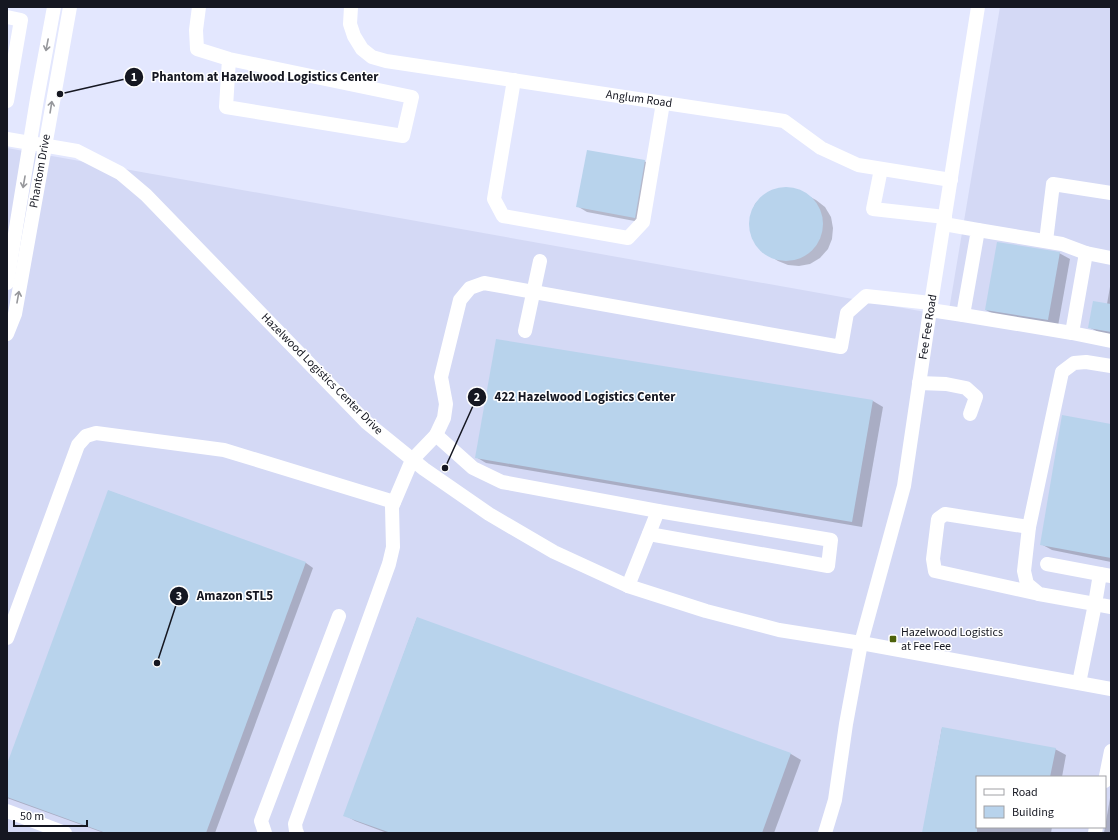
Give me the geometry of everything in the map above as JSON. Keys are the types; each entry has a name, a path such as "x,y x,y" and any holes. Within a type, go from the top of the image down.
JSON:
{"street":[{"name":"Phantom Drive","path":"7,283 31,144 37,99 54,7"},
{"name":"Phantom Drive","path":"7,334 15,314 52,99 70,7"},
{"path":"199,7 196,30 197,49 229,59 412,97 403,136 226,107 229,59"},
{"name":"Anglum Road","path":"351,7 350,24 354,36 362,49 372,57 386,61 784,121 821,148 858,165 951,180"},
{"name":"Fee Fee Road","path":"825,833 835,800 846,724 861,642 904,486 930,306 978,7"},
{"path":"7,17 21,20 7,101"},
{"path":"514,80 494,199 503,216 628,238 643,222 663,103"},
{"path":"7,139 45,146"},
{"name":"Hazelwood Logistics Center Drive","path":"45,146 77,151 120,173 146,195 366,422 430,474 502,522 554,552 628,586 706,611 779,630 861,642 1111,689"},
{"path":"881,169 873,209 944,220 978,230 1062,244 1086,253 1111,258"},
{"path":"1046,241 1053,184 1111,193"},
{"path":"963,315 978,230"},
{"path":"1072,333 1086,253"},
{"path":"525,332 540,261"},
{"path":"297,833 295,824 389,564 393,547 392,507 412,460 436,435 444,418 446,404 441,377 460,300 470,288 484,283 841,347 847,313 866,296 930,306 963,315 1111,341"},
{"path":"1039,594 1028,584 1024,571 1029,527 1062,372 1074,363 1086,362 1111,366"},
{"path":"919,383 946,384 966,388 976,396 970,414"},
{"path":"7,638 78,445 86,436 96,433 224,450 394,502"},
{"path":"436,435 473,468 502,482 658,511 831,540 828,566 649,534"},
{"path":"628,586 658,511"},
{"path":"1029,527 945,514 938,519 932,559 935,571 1039,594 1111,607"},
{"path":"1047,564 1106,575 1094,604 1079,683"},
{"path":"265,833 261,822 339,616"},
{"path":"1107,779 1111,751"},
{"path":"7,811 65,833"}],"shaded area":[{"path":"1000,7 1111,7 1111,833 7,833 7,148 948,316"}],"building":[{"path":"587,150 645,160 635,218 576,207"},
{"path":"786,187 800,190 812,198 820,210 823,224 820,238 812,250 800,258 786,261 772,258 760,250 752,238 749,224 752,210 760,198 772,190"},
{"path":"997,242 1060,252 1048,320 985,310"},
{"path":"1093,301 1111,304 1111,332 1088,328"},
{"path":"496,339 873,400 852,522 475,458"},
{"path":"1062,415 1111,424 1111,558 1040,545"},
{"path":"108,490 306,562 206,833 106,833 7,797 7,764"},
{"path":"417,617 791,753 762,833 391,833 343,816"},
{"path":"942,727 1056,748 1050,776 976,776 977,833 922,833"}],"place":[{"name":"Phantom at Hazelwood Logistics Center","path":"60,94"},
{"name":"422 Hazelwood Logistics Center","path":"445,468"},
{"name":"Hazelwood Logistics at Fee Fee","path":"893,639"},
{"name":"Amazon STL5","path":"157,663"}]}
